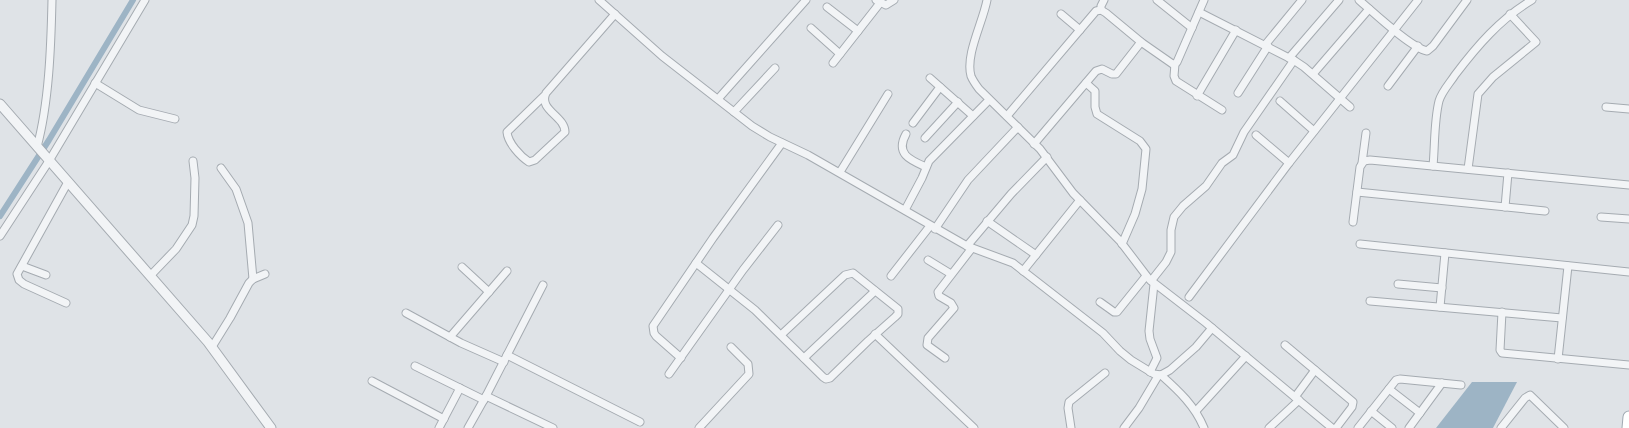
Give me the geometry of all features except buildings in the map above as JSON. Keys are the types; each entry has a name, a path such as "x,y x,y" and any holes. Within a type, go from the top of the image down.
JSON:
{"street":[{"path":"42,153 42,129 52,0"},
{"path":"0,236 42,153 95,83 145,0"},
{"path":"599,0 662,56 752,126 840,172 969,247 1006,260 1023,271 1103,333 1120,351 1177,389 1196,411 1204,428"},
{"path":"718,99 804,3 795,0"},
{"path":"833,63 878,2 886,5 894,0"},
{"path":"987,0 972,52 970,73 986,103 1007,116 1034,144 1080,200 1122,244 1151,280 1334,428 1352,407 1353,402 1285,345"},
{"path":"1101,10 1104,0"},
{"path":"1157,0 1192,28"},
{"path":"1204,0 1175,64 1174,76 1176,81 1197,96 1222,110"},
{"path":"1238,93 1267,46 1302,0"},
{"path":"1100,302 1114,312 1118,312 1151,280 1166,262 1171,252 1171,230 1174,218 1183,206 1206,186 1222,163 1233,154 1244,132 1291,59 1339,0"},
{"path":"1359,0 1394,29 1425,50 1430,49 1467,0"},
{"path":"1189,297 1339,98 1418,0"},
{"path":"1433,166 1438,108 1442,94 1495,27 1510,14 1532,0"},
{"path":"827,7 858,31"},
{"path":"1312,74 1369,9"},
{"path":"1007,116 1096,11 1101,10"},
{"path":"1101,10 1141,42 1170,63 1175,64"},
{"path":"1199,12 1291,59 1312,74 1350,107"},
{"path":"544,96 546,105 564,125 565,132 535,160 529,162 512,145 507,132 544,96 615,14"},
{"path":"1061,14 1080,30"},
{"path":"1468,169 1478,94 1492,77 1536,42 1510,14"},
{"path":"811,28 840,54"},
{"path":"1197,96 1236,30"},
{"path":"1034,144 1098,69 1116,74 1141,42"},
{"path":"1388,86 1418,46"},
{"path":"734,112 775,68"},
{"path":"930,78 973,116"},
{"path":"95,83 139,110 175,119"},
{"path":"1086,83 1095,91 1097,114 1140,141 1146,149 1142,188 1135,214 1122,244"},
{"path":"913,123 940,87"},
{"path":"840,172 888,94"},
{"path":"1280,101 1314,131"},
{"path":"925,138 958,102"},
{"path":"905,210 926,167 935,154 986,103"},
{"path":"0,104 212,347 271,428"},
{"path":"1606,107 1629,109"},
{"path":"890,276 933,227 968,180 1018,127"},
{"path":"1353,222 1366,133"},
{"path":"906,134 902,144 904,155 926,167"},
{"path":"1256,135 1289,163"},
{"path":"681,358 656,336 653,326 782,143"},
{"path":"945,358 927,346 928,338 954,308 953,304 939,296 938,293 987,221 1046,158"},
{"path":"1362,163 1370,160 1629,185"},
{"path":"150,276 176,249 192,225 195,178 193,161"},
{"path":"221,168 236,189 248,223 253,279"},
{"path":"1505,207 1508,173"},
{"path":"66,303 19,280 18,274 68,182"},
{"path":"1357,192 1545,211"},
{"path":"1023,271 1080,200"},
{"path":"1601,217 1629,219"},
{"path":"987,221 1036,255"},
{"path":"669,374 778,225"},
{"path":"1360,244 1629,272"},
{"path":"1440,307 1445,253"},
{"path":"928,260 951,274"},
{"path":"696,263 755,310 823,377 828,379 898,312 896,307 876,291 853,274 847,274 781,335"},
{"path":"22,266 46,275"},
{"path":"1558,358 1568,266"},
{"path":"462,267 489,292"},
{"path":"450,337 507,271"},
{"path":"212,347 249,283 253,279 265,274"},
{"path":"1150,372 1157,358 1150,335 1151,280"},
{"path":"1398,284 1442,288"},
{"path":"469,428 543,285"},
{"path":"804,358 876,291"},
{"path":"1370,301 1562,318"},
{"path":"1502,312 1500,352 1629,365"},
{"path":"406,313 450,337 505,358 640,422"},
{"path":"1124,428 1160,376 1170,370 1196,347 1212,328"},
{"path":"875,334 974,428"},
{"path":"699,428 749,374 748,364 732,347"},
{"path":"1196,411 1246,356"},
{"path":"415,366 460,388 554,428"},
{"path":"1269,428 1297,398 1315,370"},
{"path":"1071,428 1069,402 1106,373"},
{"path":"1358,428 1394,382 1400,379 1461,385"},
{"path":"372,381 444,419"},
{"path":"1409,428 1442,383"},
{"path":"439,428 460,388"},
{"path":"1389,389 1420,413"},
{"path":"1501,428 1525,398 1530,395 1564,428"},
{"path":"1371,412 1392,428"}],"water":[{"path":"1472,382 1517,382 1493,428 1436,428"}],"waterway":[{"path":"0,216 49,140 133,0"}]}
